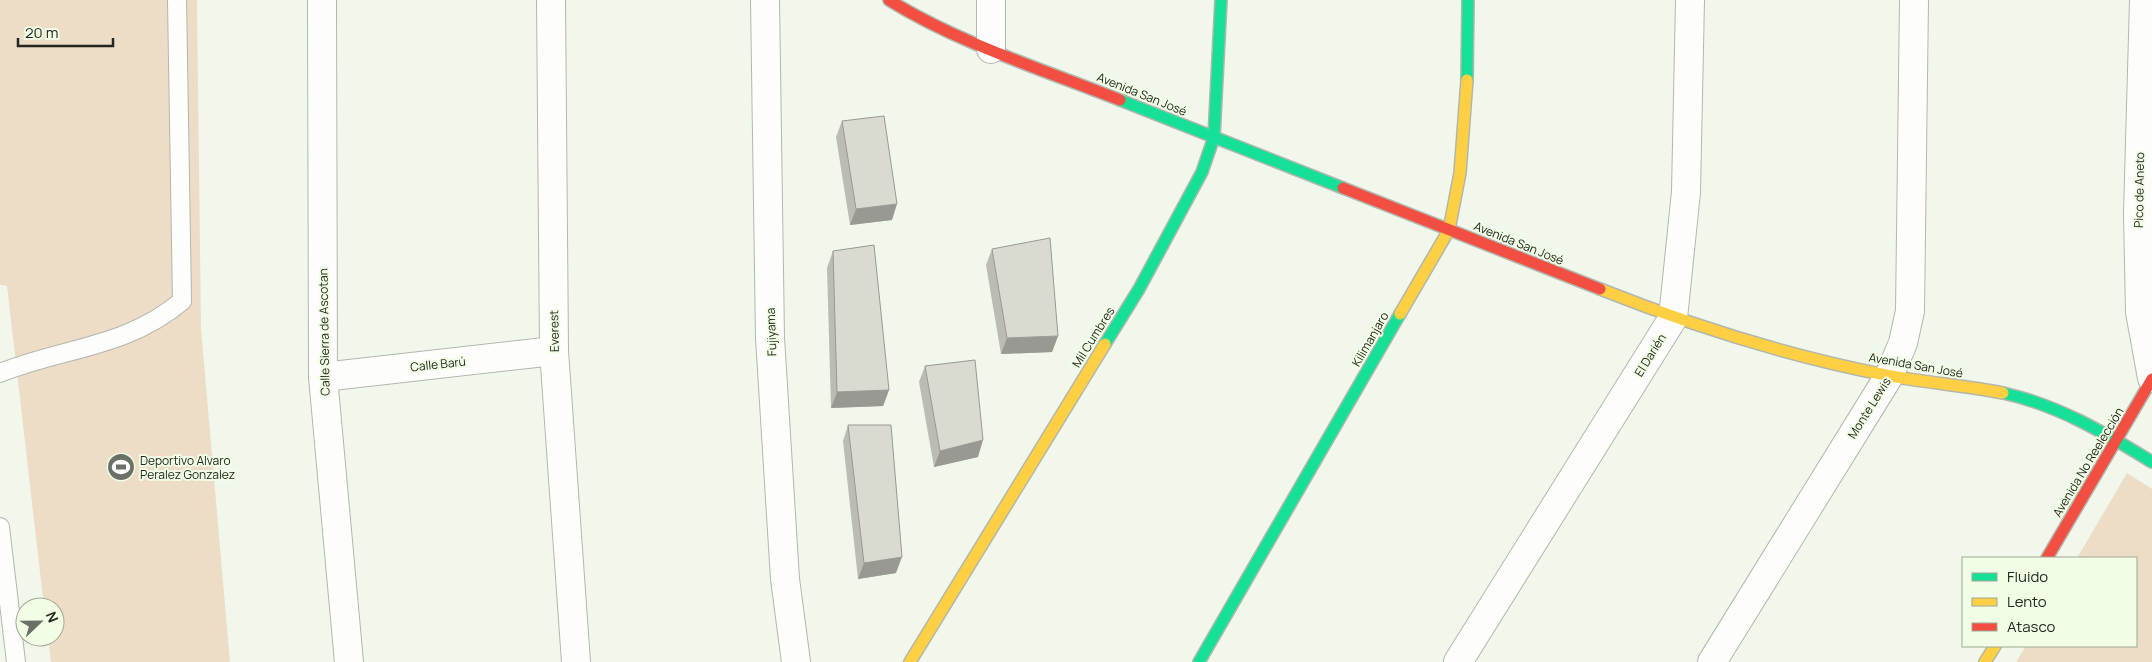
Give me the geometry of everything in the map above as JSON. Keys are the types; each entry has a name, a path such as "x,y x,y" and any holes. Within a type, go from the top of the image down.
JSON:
{"street":[{"name":"Calle Sierra de Ascotan","path":"322,0 323,377 349,662"},
{"name":"Everest","path":"550,0 554,351 576,662"},
{"name":"Fujiyama","path":"765,0 770,338 785,579 796,662"},
{"name":"Avenida San José","path":"888,0 910,13 991,49 1673,318 1766,345 1889,376 1968,387 2035,401 2077,419 2117,440 2152,462"},
{"path":"991,0 991,49"},
{"name":"Mil Cumbres","path":"910,662 1139,289 1202,172 1214,137 1221,0"},
{"name":"Kilimanjaro","path":"1199,662 1449,230 1460,183 1465,147 1468,106 1468,0"},
{"name":"El Darién","path":"1458,662 1673,318 1686,192 1690,0"},
{"name":"Monte Lewis","path":"1712,662 1889,376 1903,343 1910,312 1914,0"},
{"name":"Pico de Aneto","path":"2144,0 2138,214 2140,312 2152,379"},
{"name":"Calle Barú","path":"323,377 554,351"},
{"name":"Avenida No Reelección","path":"2047,557 2152,379"},
{"path":"1985,662 1994,647"}],"lane":[{"path":"0,373 120,338 162,317 182,301 176,0"},
{"path":"0,527 16,662"}],"shaded area":[{"name":"Deportivo Alvaro Peralez Gonzalez","path":"0,0 197,0 201,328 230,662 51,662 49,647 65,647 65,597 43,597 7,286 0,285"},
{"path":"2127,473 2152,489 2152,662 2016,662 2025,647 2137,647 2137,557 2078,557"}],"building":[{"path":"884,116 897,204 856,209 842,121"},
{"path":"1050,238 1058,336 1007,338 992,249"},
{"path":"874,245 889,390 837,392 833,251"},
{"path":"975,360 983,440 940,451 925,366"},
{"path":"848,425 891,425 902,557 864,563"}],"traffic: fast":[{"path":"1105,344 1139,289 1202,172 1214,137 1221,0"},
{"path":"1467,80 1468,0"},
{"path":"1120,100 1343,188"},
{"path":"1199,662 1400,314"},
{"path":"2003,393 2062,412 2152,462"}],"traffic: slow":[{"path":"1400,314 1449,230 1460,173 1467,80"},
{"path":"1600,289 1741,339 1813,359 1901,378 2003,393"},
{"path":"910,662 1105,344"},
{"path":"1985,662 1994,647"}],"traffic: jam":[{"path":"889,0 972,43 1120,100"},
{"path":"1343,188 1600,289"},
{"path":"2048,557 2152,379"}],"place":[{"name":"Deportivo Alvaro Peralez Gonzalez","path":"121,467"}]}
